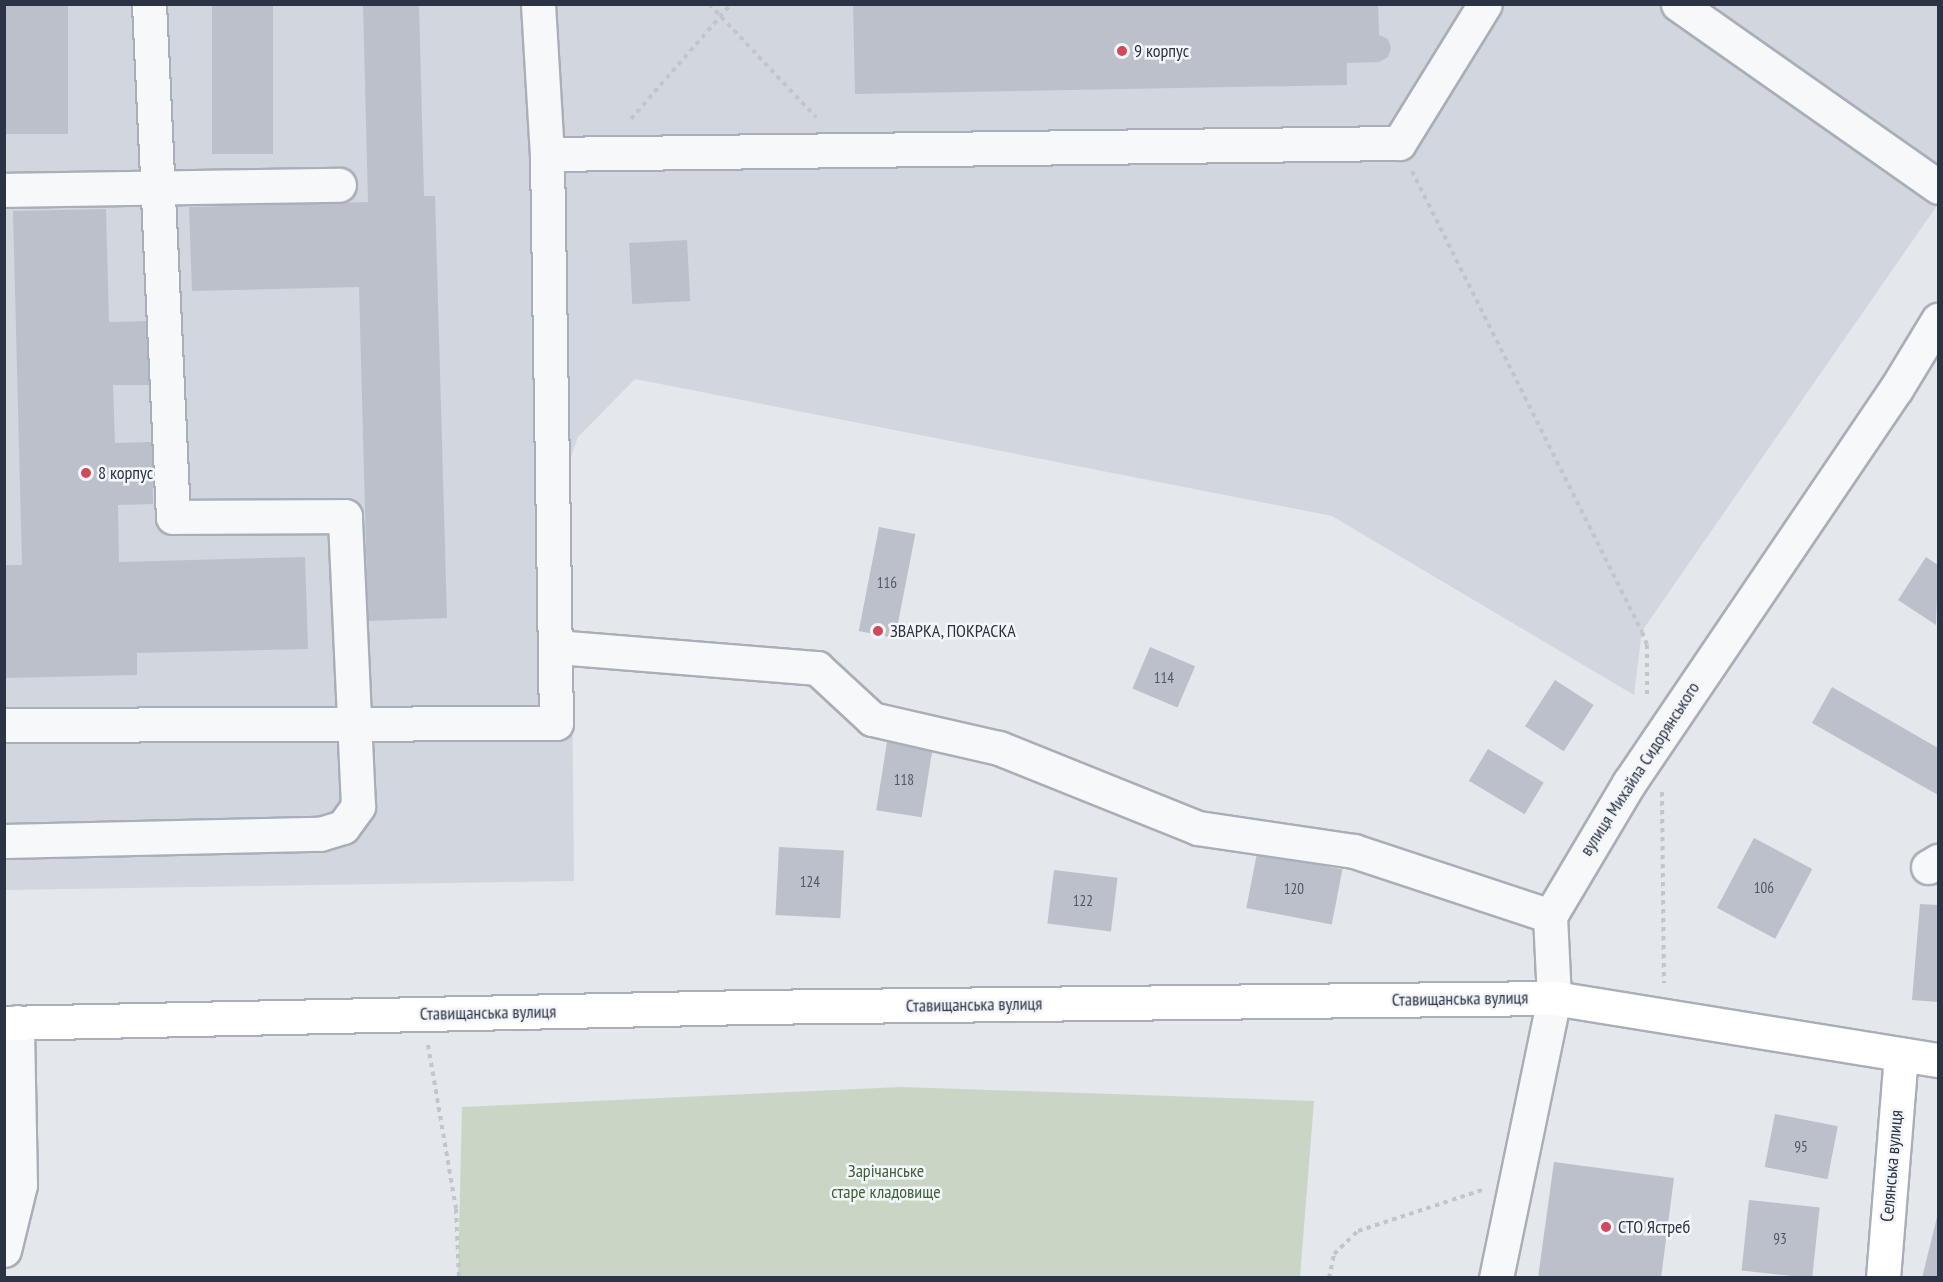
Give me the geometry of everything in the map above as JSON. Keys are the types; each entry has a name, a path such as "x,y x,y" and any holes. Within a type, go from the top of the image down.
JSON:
{"main road":[{"name":"Ставищанська вулиця","path":"11,1023 1554,998 1938,1060"},
{"name":"Селянська вулиця","path":"1883,1278 1901,1055"}],"street":[{"path":"4,841 320,834 343,827 358,806 357,724 345,516 173,517 160,189 149,4"},
{"path":"4,725 556,723 547,154 538,4"},
{"path":"547,154 1399,143 1485,4"},
{"path":"1678,4 1938,187"},
{"path":"4,190 339,185"},
{"name":"вулиця Михайла Сидорянського","path":"1550,916 1580,860 1654,745 1890,399 1938,320"},
{"path":"556,647 817,668 872,719 999,748 1198,828 1354,851 1550,916 1554,998 1496,1278"},
{"path":"4,1250 20,1185 11,1023"}],"path":[{"path":"709,4 820,122"},
{"path":"602,153 731,4"},
{"path":"1399,143 1647,645 1645,687 1663,797 1664,1016"},
{"path":"422,1015 456,1209 459,1278"},
{"path":"1329,1278 1334,1254 1358,1232 1516,1179"}],"shaded area":[{"path":"4,5 1938,5 1938,204 1642,631 1634,695 1332,516 635,379 578,437 570,459 574,881 5,890"}],"green space":[{"name":"Зарічанське старе кладовище","path":"902,1087 1314,1101 1300,1277 458,1277 462,1107"}],"building":[{"path":"4,4 68,4 68,134 4,134"},
{"path":"212,4 273,4 273,154 212,154"},
{"path":"363,4 419,4 424,196 435,196 447,618 368,621 359,287 192,291 189,207 368,202"},
{"name":"9 корпус","path":"853,4 1378,4 1379,35 1388,39 1391,48 1388,57 1379,62 1347,63 1347,85 855,94"},
{"name":"8 корпус","path":"106,209 109,322 149,321 150,385 113,385 115,443 152,442 153,504 118,505 119,562 305,557 308,649 137,653 137,675 4,678 4,565 22,565 13,211"},
{"path":"687,240 690,301 632,304 629,243"},
{"path":"879,527 915,534 895,638 859,631"},
{"path":"1926,557 1938,565 1936,625 1898,600"},
{"path":"1150,647 1195,666 1178,708 1132,688"},
{"path":"1555,680 1594,705 1564,751 1525,726"},
{"path":"1832,687 1938,748 1938,795 1812,723"},
{"path":"887,742 932,749 922,817 876,810"},
{"path":"1488,749 1544,782 1525,814 1469,781"},
{"path":"1754,838 1812,869 1775,939 1717,908"},
{"path":"779,847 844,850 840,918 775,915"},
{"path":"1257,853 1342,870 1332,925 1246,908"},
{"path":"1054,870 1118,878 1111,931 1047,924"},
{"path":"1920,904 1938,905 1938,1002 1912,1000"},
{"path":"1775,1114 1838,1126 1828,1179 1765,1167"},
{"name":"СТО Ястреб","path":"1554,1162 1674,1178 1661,1278 1538,1278"},
{"path":"1749,1200 1820,1207 1812,1278 1742,1271"},
{"path":"1938,1213 1938,1278 1922,1278"}],"place":[{"name":"9 корпус","path":"1122,51"},
{"name":"8 корпус","path":"86,473"},
{"name":"ЗВАРКА, ПОКРАСКА","path":"878,631"},
{"name":"СТО Ястреб","path":"1606,1227"}]}
